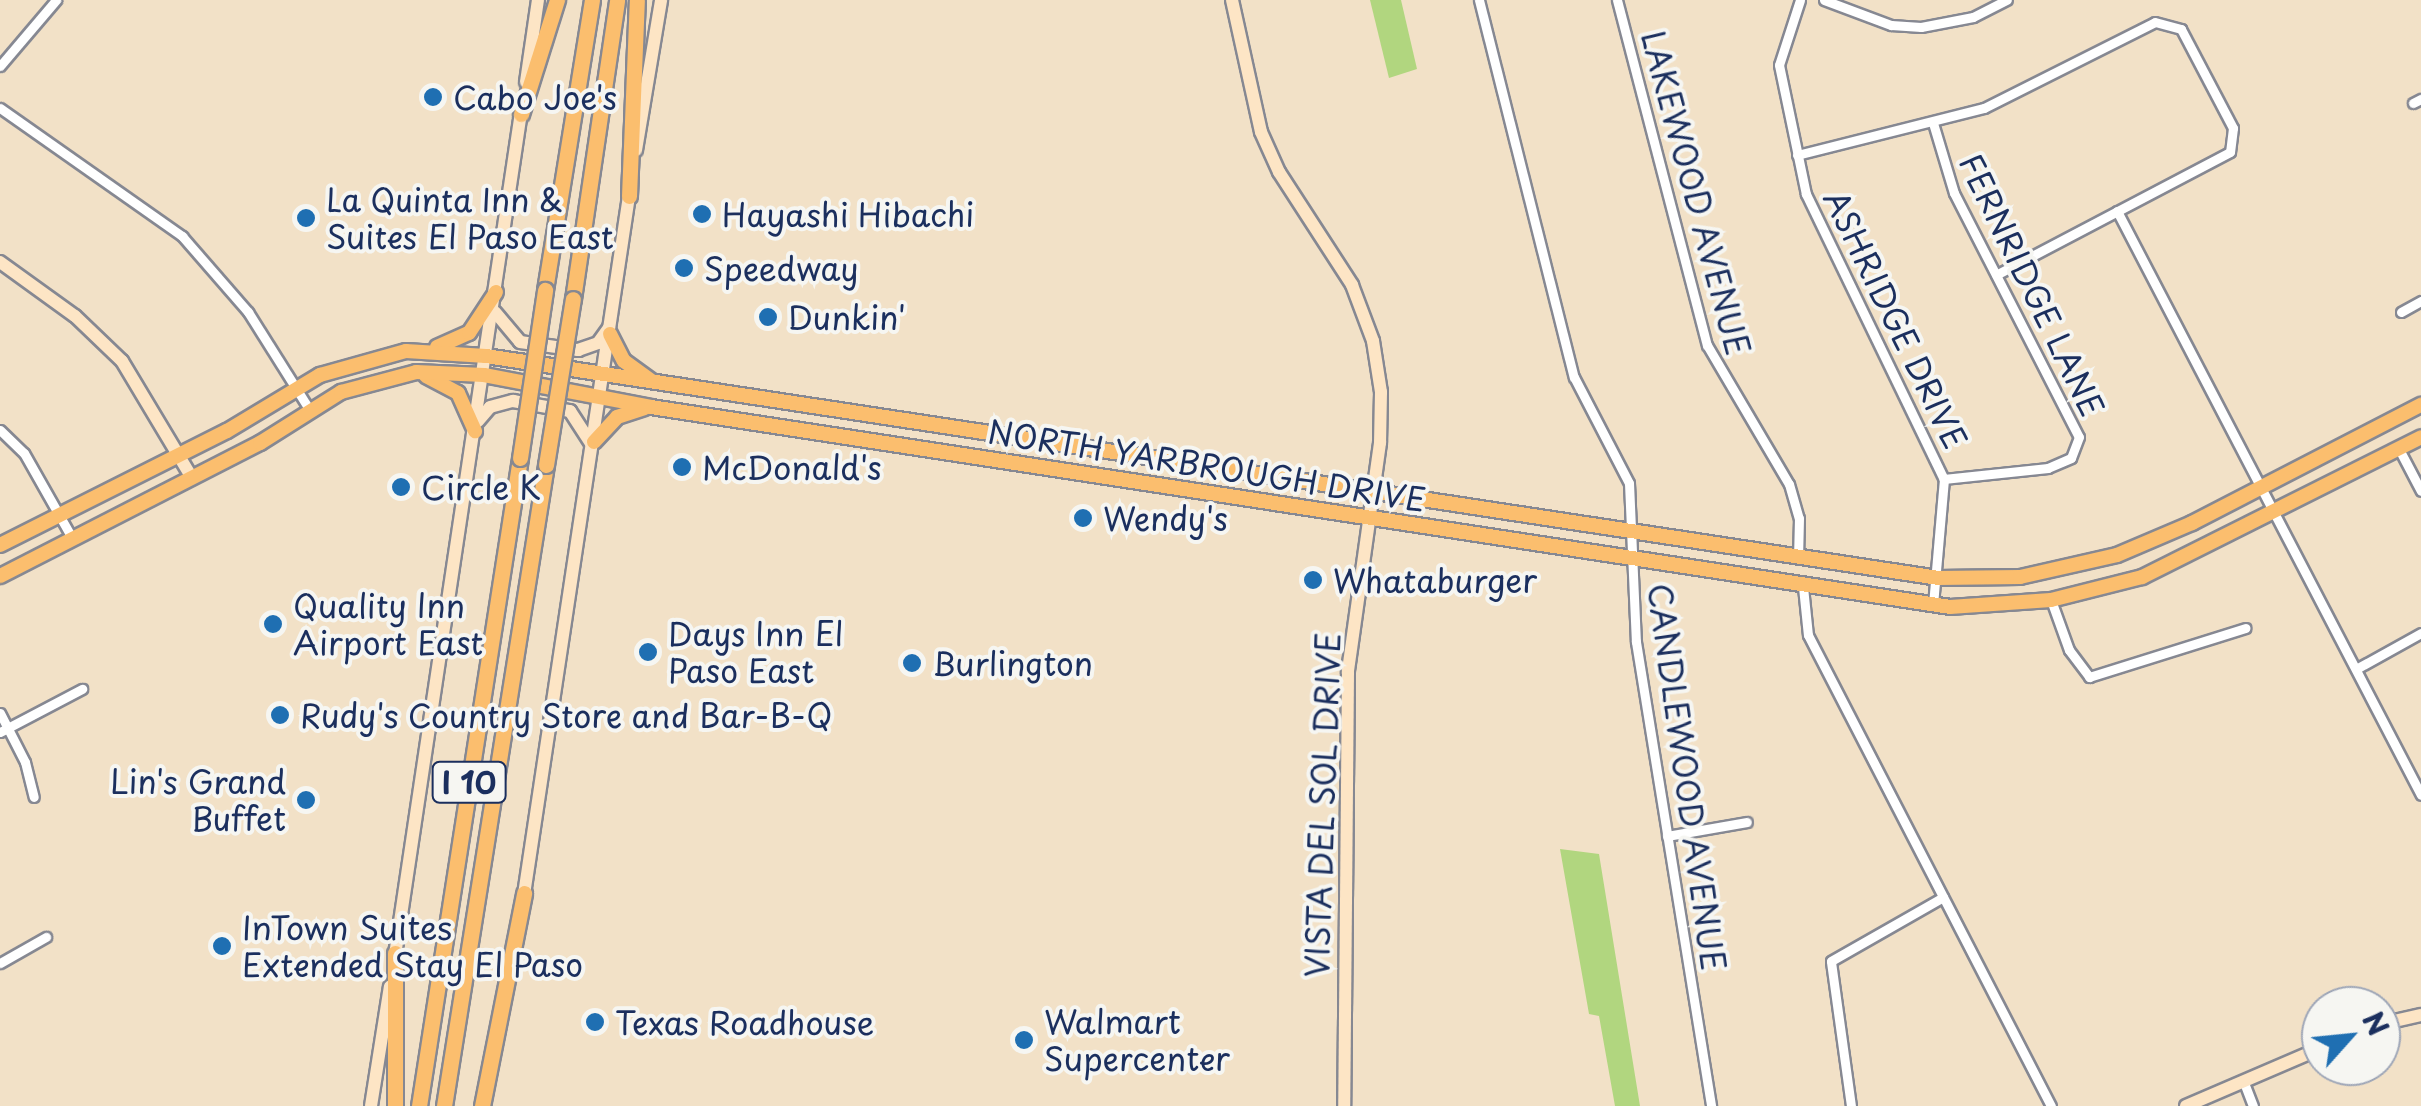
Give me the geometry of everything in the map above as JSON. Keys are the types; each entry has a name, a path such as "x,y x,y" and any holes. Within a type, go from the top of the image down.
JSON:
{"highway":[{"path":"521,114 557,0"},
{"name":"I 10","path":"418,1106 592,0"},
{"name":"I 10","path":"444,1106 617,0"},
{"path":"629,196 637,0"},
{"path":"482,1106 524,893"},
{"path":"395,1106 396,953"}],"main road":[{"path":"370,1106 538,0"},
{"path":"490,1106 661,0"},
{"name":"VISTA DEL SOL DRIVE","path":"1232,0 1268,150 1338,258 1370,330 1381,417 1348,672 1344,1106"},
{"path":"0,262 97,334 140,384 192,478"},
{"path":"430,350 469,333 496,292"},
{"path":"494,309 520,342 578,350 598,342 611,329"},
{"path":"611,329 624,362 656,384"},
{"name":"NORTH YARBROUGH DRIVE","path":"0,545 179,454 296,388 367,358 430,350 1938,578 2020,577 2085,565 2157,540 2421,405"},
{"path":"416,372 458,393 476,426"},
{"name":"NORTH YARBROUGH DRIVE","path":"0,576 192,478 309,408 368,382 416,372 484,375 652,407 1933,605 2051,600 2142,576 2274,514 2421,437"},
{"path":"476,426 490,406 513,401 570,411 588,431 593,446"},
{"path":"593,446 618,416 652,407"},
{"path":"951,454 954,429"},
{"path":"2186,1106 2301,1056"}],"street":[{"path":"0,66 56,0"},
{"name":"CANDLEWOOD AVENUE","path":"1479,0 1574,378 1628,482 1636,642 1711,1106"},
{"name":"LAKEWOOD AVENUE","path":"1617,0 1707,345 1789,484 1799,518 1798,558"},
{"name":"ASHRIDGE DRIVE","path":"1800,0 1779,65 1797,155 1830,254 1944,479 1933,605"},
{"path":"1824,0 1891,25 1922,27 1974,17 2006,0"},
{"path":"1797,155 1984,108 2155,22 2172,22 2181,29 2232,128 2234,146 1996,275"},
{"path":"0,108 182,236 248,312 309,408"},
{"name":"FERNRIDGE LANE","path":"1933,123 1954,193 2068,413 2078,447 2067,461 2048,468 1944,479"},
{"path":"2117,211 2421,795"},
{"path":"2400,312 2421,301"},
{"path":"0,430 24,452 72,538"},
{"path":"2398,449 2421,491"},
{"path":"1803,587 1808,635 2051,1106"},
{"path":"2051,600 2069,650 2089,676 2244,628"},
{"path":"2356,668 2421,633"},
{"path":"4,730 82,690"},
{"path":"0,713 34,797"},
{"path":"1667,836 1747,822"},
{"path":"1851,1106 1830,961 1943,897"},
{"path":"0,962 46,937"},
{"path":"2242,1080 2253,1106"}],"green space":[{"path":"1370,0 1401,0 1417,69 1389,78"},
{"path":"1560,849 1599,854 1640,1106 1615,1106 1599,1016 1589,1014"}],"place":[{"name":"Cabo Joe's","path":"433,97"},
{"name":"Hayashi Hibachi","path":"702,214"},
{"name":"La Quinta Inn & Suites El Paso East","path":"306,218"},
{"name":"Speedway","path":"684,268"},
{"name":"Dunkin'","path":"768,317"},
{"name":"McDonald's","path":"682,467"},
{"name":"Circle K","path":"401,487"},
{"name":"Wendy's","path":"1083,518"},
{"name":"Whataburger","path":"1313,580"},
{"name":"Quality Inn Airport East","path":"273,624"},
{"name":"Days Inn El Paso East","path":"648,652"},
{"name":"Burlington","path":"912,663"},
{"name":"Rudy's Country Store and Bar-B-Q","path":"280,715"},
{"name":"Lin's Grand Buffet","path":"306,800"},
{"name":"InTown Suites Extended Stay El Paso","path":"222,946"},
{"name":"Texas Roadhouse","path":"595,1022"},
{"name":"Walmart Supercenter","path":"1024,1040"}]}
